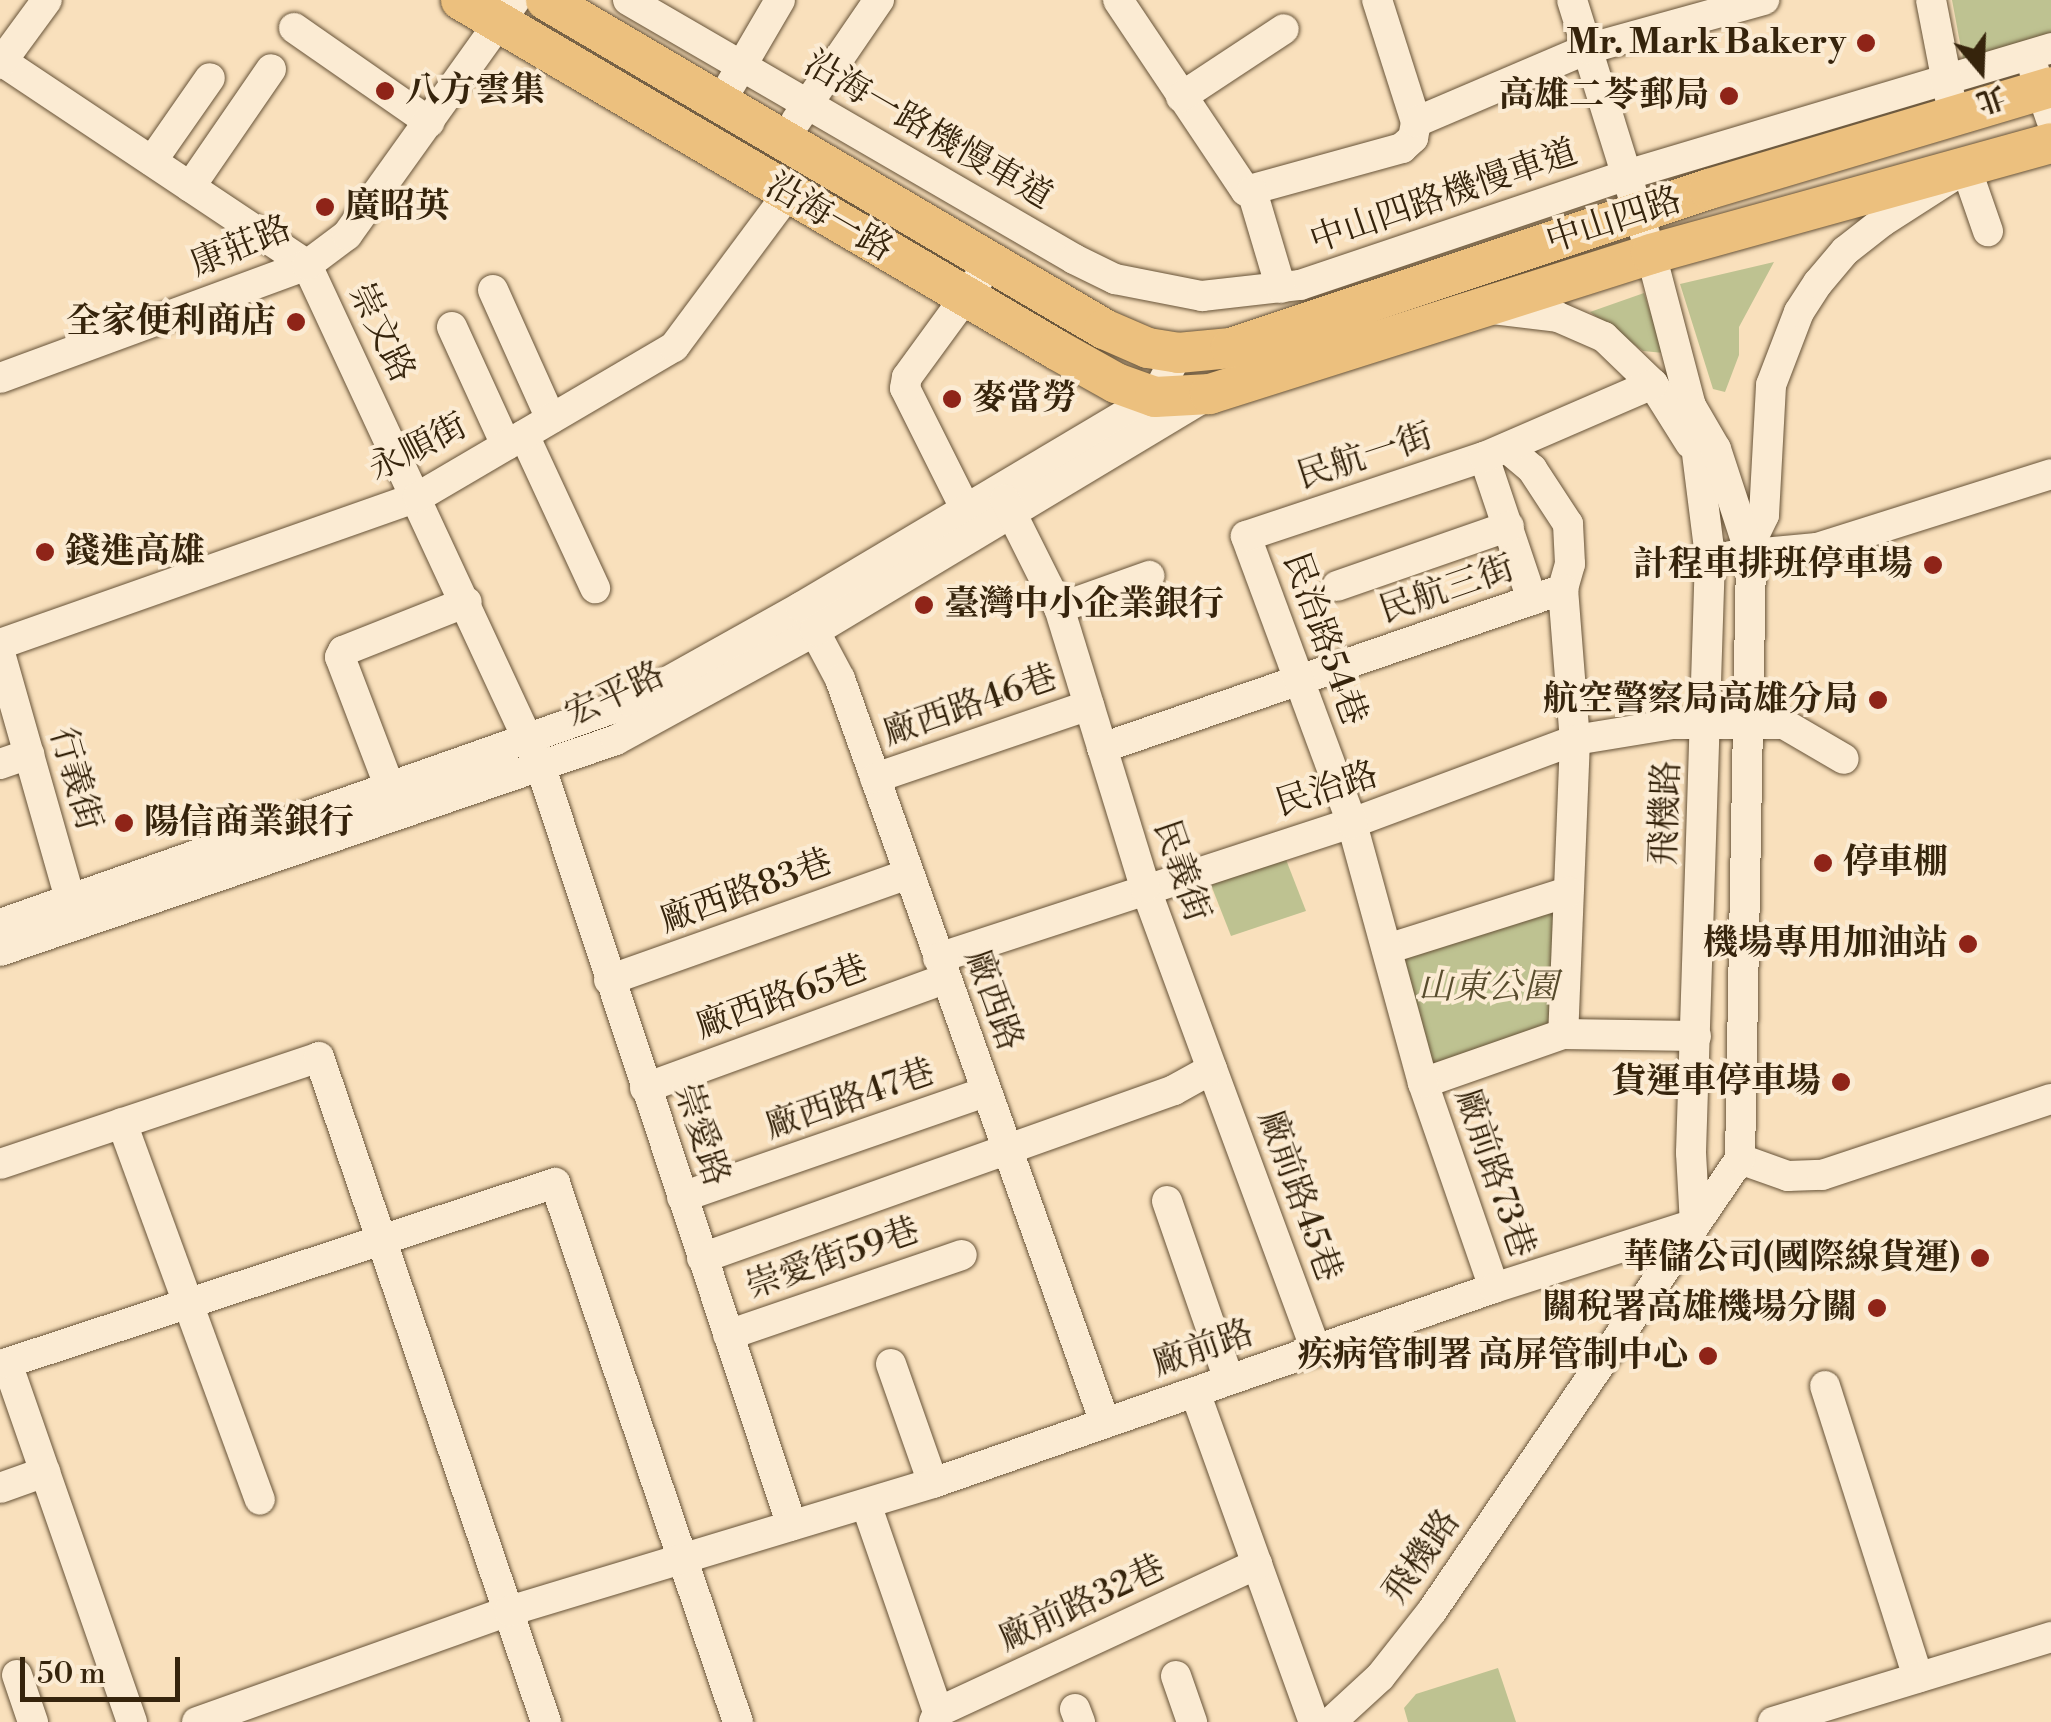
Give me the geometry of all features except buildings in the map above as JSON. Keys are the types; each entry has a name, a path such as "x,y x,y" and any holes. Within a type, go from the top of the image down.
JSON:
{"main road":[{"name":"沿海一路","path":"461,0 507,12 787,195 1116,383 1154,397 1210,394"},
{"name":"沿海一路","path":"546,0 1104,329 1148,348 1178,353"},
{"name":"中山四路","path":"1178,353 1231,348 1632,194 1950,98 2044,80"},
{"name":"中山四路","path":"1210,394 1650,254 2051,143"}],"street":[{"path":"1,63 47,0"},
{"name":"沿海一路機慢車道","path":"628,0 1074,259 1115,279 1202,296"},
{"path":"720,104 780,0"},
{"path":"783,141 880,0"},
{"path":"1118,0 1241,186 1252,191 1402,148 1413,138 1416,122 1377,0"},
{"name":"飛機路","path":"1572,0 1650,254 1691,406 1710,557 1691,1153 1695,1224"},
{"path":"1416,122 1587,49 1764,0"},
{"path":"1931,0 1950,98"},
{"name":"康莊路","path":"0,378 307,265 347,236 507,12"},
{"path":"294,28 429,122"},
{"path":"1182,97 1284,29"},
{"name":"崇文路","path":"1,63 307,265 541,768"},
{"path":"190,187 271,69"},
{"path":"152,161 210,78"},
{"path":"1966,168 1988,231"},
{"name":"飛機路","path":"1331,1722 1361,1710 1380,1677 1432,1611 1740,1160 1751,550 1764,515 1772,385 1799,312 1845,252 1882,222 1966,168"},
{"path":"1252,191 1281,288"},
{"name":"中山四路機慢車道","path":"1202,296 1281,288 1632,194"},
{"name":"永順街","path":"0,644 418,497 674,347 787,195"},
{"path":"966,510 905,388 906,377 990,263"},
{"path":"493,290 551,419"},
{"path":"1482,308 1558,317 1604,337 1654,384 1694,450"},
{"path":"452,327 595,588"},
{"path":"1210,394 1231,348"},
{"path":"1154,397 1178,353"},
{"name":"民航一街","path":"1246,536 1496,453 1654,384"},
{"name":"宏平路","path":"0,951 74,912 390,788 630,702 808,619 1006,502 1210,394"},
{"name":"宏平路","path":"0,924 74,912 541,768 644,727 966,510 1006,502 1154,397"},
{"name":"飛機路","path":"1691,406 1716,449 1751,550"},
{"path":"1496,453 1509,526 1532,600"},
{"path":"1496,453 1532,470 1568,524 1570,564 1564,589 1574,740 1562,1034"},
{"path":"1710,557 1751,550 1817,548 2051,474"},
{"name":"民義街","path":"1006,502 1059,608 1144,888 1212,1069"},
{"path":"1337,586 1509,526"},
{"name":"民治路54巷","path":"1246,536 1352,823 1386,949"},
{"path":"1059,608 1149,576"},
{"name":"民航三街","path":"1102,748 1564,589"},
{"path":"390,788 340,658 343,651 467,602"},
{"name":"廠西路","path":"808,619 840,678 1104,1423"},
{"name":"行義街","path":"0,653 14,759 74,912"},
{"name":"廠西路46巷","path":"874,778 1089,705"},
{"name":"民治路","path":"942,969 1144,888 1352,823 1574,740 1673,724 1784,724 1844,759"},
{"name":"崇愛路","path":"541,768 792,1526"},
{"name":"廠西路83巷","path":"609,980 908,874"},
{"path":"1386,949 1568,892"},
{"name":"廠前路73巷","path":"1386,949 1423,1083 1494,1288"},
{"name":"廠西路65巷","path":"645,1088 942,969"},
{"path":"1423,1083 1562,1034 1696,1036"},
{"path":"0,1164 319,1057 546,1722"},
{"path":"702,1258 1174,1090 1212,1069"},
{"name":"廠前路45巷","path":"1212,1069 1316,1350"},
{"name":"廠西路47巷","path":"682,1197 986,1092"},
{"path":"1740,1160 1788,1176 1822,1175 2051,1099"},
{"path":"122,1123 260,1500"},
{"path":"132,1722 2,1355 187,1304 555,1183 738,1722"},
{"path":"1167,1200 1229,1380"},
{"name":"廠前路","path":"197,1722 509,1611 933,1483 1494,1288 1695,1224"},
{"name":"崇愛街59巷","path":"728,1335 962,1254"},
{"path":"891,1364 933,1483"},
{"path":"1825,1386 1918,1678"},
{"path":"1195,1392 1314,1722"},
{"path":"0,1488 45,1472"},
{"path":"866,1504 936,1717"},
{"name":"廠前路32巷","path":"936,1717 1257,1564"},
{"path":"1774,1722 2051,1637"},
{"path":"17,1675 35,1722 58,1722"},
{"path":"1176,1676 1192,1722"}],"green space":[{"path":"1952,0 2051,0 2051,33 1963,59"},
{"path":"1774,262 1739,327 1739,355 1725,392 1713,389 1680,284"},
{"path":"1644,293 1664,353 1643,351 1590,312"},
{"path":"1285,857 1306,911 1231,936 1211,885"},
{"name":"山東公園","path":"1558,904 1553,1027 1430,1068 1392,962"},
{"path":"1498,1668 1516,1722 1408,1722 1404,1708 1416,1694"}],"place":[{"name":"Mr. Mark Bakery","path":"1866,43"},
{"name":"八方雲集","path":"385,91"},
{"name":"高雄二苓郵局","path":"1729,96"},
{"name":"廣昭英","path":"325,207"},
{"name":"全家便利商店","path":"296,322"},
{"name":"麥當勞","path":"952,399"},
{"name":"錢進高雄","path":"45,552"},
{"name":"計程車排班停車場","path":"1933,565"},
{"name":"臺灣中小企業銀行","path":"924,605"},
{"name":"航空警察局高雄分局","path":"1878,700"},
{"name":"陽信商業銀行","path":"124,823"},
{"name":"停車棚","path":"1823,863"},
{"name":"機場專用加油站","path":"1968,944"},
{"name":"貨運車停車場","path":"1841,1082"},
{"name":"華儲公司(國際線貨運)","path":"1980,1258"},
{"name":"關稅署高雄機場分關","path":"1877,1308"},
{"name":"疾病管制署 高屏管制中心","path":"1708,1356"}]}
